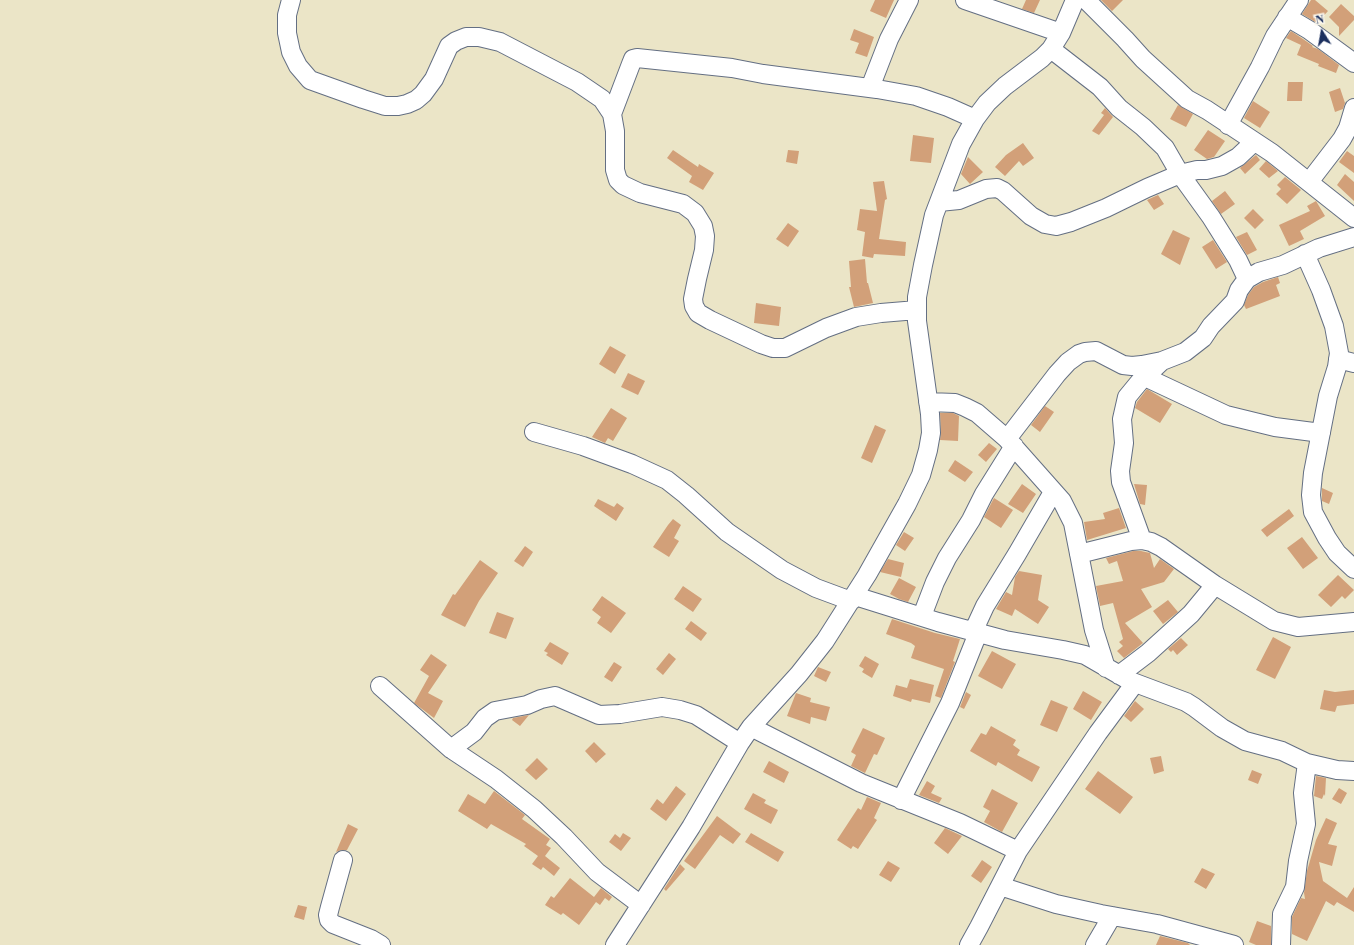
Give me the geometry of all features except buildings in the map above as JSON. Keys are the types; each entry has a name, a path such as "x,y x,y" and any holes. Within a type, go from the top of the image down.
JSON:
{"street":[{"path":"291,0 287,15 287,33 291,52 298,66 310,80 363,99 386,106 398,106 416,100 423,94 434,79 449,46 466,37 479,37 500,42 577,82 602,99 612,114 615,170 618,180 640,194 683,204 695,213 703,226 705,236 704,250 696,279 693,299 694,306 698,313 716,323 761,344 773,348 785,348 794,345 826,328 856,317 917,310"},
{"path":"870,88 889,39 909,0"},
{"path":"965,0 1061,33"},
{"path":"615,945 691,827 740,743 751,727 825,641 853,598 907,504 921,475 931,433 928,402 919,345 917,297 934,215 960,144 975,119 987,103 1005,86 1042,58 1051,49 1061,33 1075,0"},
{"path":"1086,0 1144,59 1182,94 1272,153 1354,218"},
{"path":"1228,125 1260,67 1275,36 1300,0"},
{"path":"1288,17 1309,30 1354,63"},
{"path":"1051,49 1100,87 1119,108 1143,127 1165,148 1180,174 1211,217 1248,279"},
{"path":"612,114 633,59 637,58 732,68 763,74 870,88 916,96 975,119"},
{"path":"1309,182 1342,139 1348,128 1354,108"},
{"path":"939,202 959,200 986,189 997,188 1003,191 1031,216 1049,226 1056,226 1071,222 1106,208 1180,174 1222,166 1238,157 1254,142"},
{"path":"922,616 935,582 947,558 971,520 1010,443 1057,374 1068,362 1079,354 1085,352 1096,352 1123,364 1132,366 1162,361 1185,352 1203,338 1211,326 1235,301 1239,290 1248,279 1259,272 1283,265 1305,254 1354,237"},
{"path":"1305,254 1321,290 1334,326 1339,353 1346,361 1328,396 1313,473 1311,495 1313,512 1337,553 1354,569"},
{"path":"1142,540 1121,482 1120,471 1124,443 1122,419 1127,397 1141,380 1162,361"},
{"path":"1145,377 1226,415 1275,427 1321,433"},
{"path":"928,402 955,403 976,413 1010,443 1062,501 1073,523 1094,630 1112,672"},
{"path":"534,432 590,448 632,464 667,480 727,532 769,561 816,588 1005,640 1078,653 1112,672 1136,683 1194,706 1222,728 1245,741 1282,751 1307,763 1338,770 1354,770"},
{"path":"901,800 950,702 985,606 1018,554 1053,492"},
{"path":"1079,554 1131,541 1142,540 1151,542 1161,547 1215,585 1274,621 1298,627 1354,622"},
{"path":"1112,672 1148,653 1191,614 1215,585"},
{"path":"969,945 1018,851 1098,733 1136,683"},
{"path":"380,686 451,749 496,779 534,809 564,837 597,872 640,905"},
{"path":"451,749 474,732 485,718 495,711 527,705 541,699 555,696 599,715 620,714 662,707 680,710 696,715 740,743"},
{"path":"751,727 860,783 960,823 1018,851"},
{"path":"1281,945 1282,914 1295,887 1298,860 1306,824 1303,793 1307,763"},
{"path":"343,860 329,911 329,920 353,939 371,939 381,945"},
{"path":"1000,886 1056,904 1157,924 1234,945"},
{"path":"1095,945 1112,916"}]}
